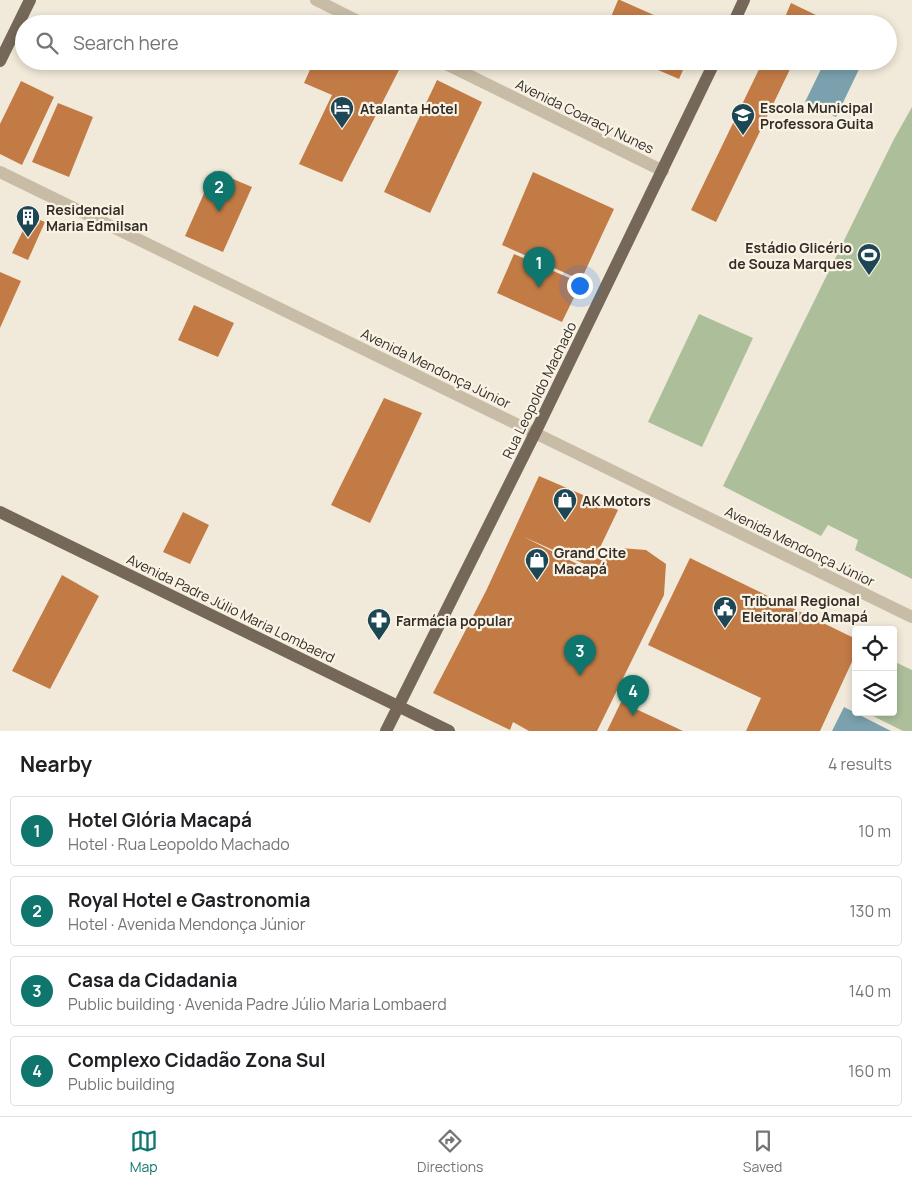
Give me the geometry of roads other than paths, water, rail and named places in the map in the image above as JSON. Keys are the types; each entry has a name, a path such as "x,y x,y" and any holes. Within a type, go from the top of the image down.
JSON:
{"main road":[{"path":"23,15 30,0"},
{"path":"737,15 744,0"},
{"path":"0,61 15,30"},
{"name":"Rua Leopoldo Machado","path":"386,731 535,433 711,70"},
{"name":"Avenida Padre Júlio Maria Lombaerd","path":"0,512 449,731"}],"street":[{"path":"316,0 346,15"},
{"name":"Avenida Coaracy Nunes","path":"458,70 663,171"},
{"name":"Avenida Mendonça Júnior","path":"0,172 912,617"}],"water":[{"path":"821,70 859,70 836,117 805,102"},
{"path":"844,707 852,711 852,716 862,716 891,731 832,731"}],"place":[{"name":"Atalanta Hotel","path":"342,129"},
{"name":"Escola Municipal Professora Guita","path":"743,136"},
{"name":"Royal Hotel e Gastronomia","path":"219,212"},
{"name":"Residencial Maria Edmilsan","path":"28,238"},
{"name":"Estádio Glicério de Souza Marques","path":"869,276"},
{"name":"Hotel Glória Macapá","path":"539,288"},
{"name":"AK Motors","path":"565,521"},
{"name":"Grand Cite Macapá","path":"537,581"},
{"name":"Tribunal Regional Eleitoral do Amapá","path":"725,629"},
{"name":"Farmácia popular","path":"379,641"},
{"name":"Casa da Cidadania","path":"580,676"},
{"name":"Complexo Cidadão Zona Sul","path":"633,716"}]}
